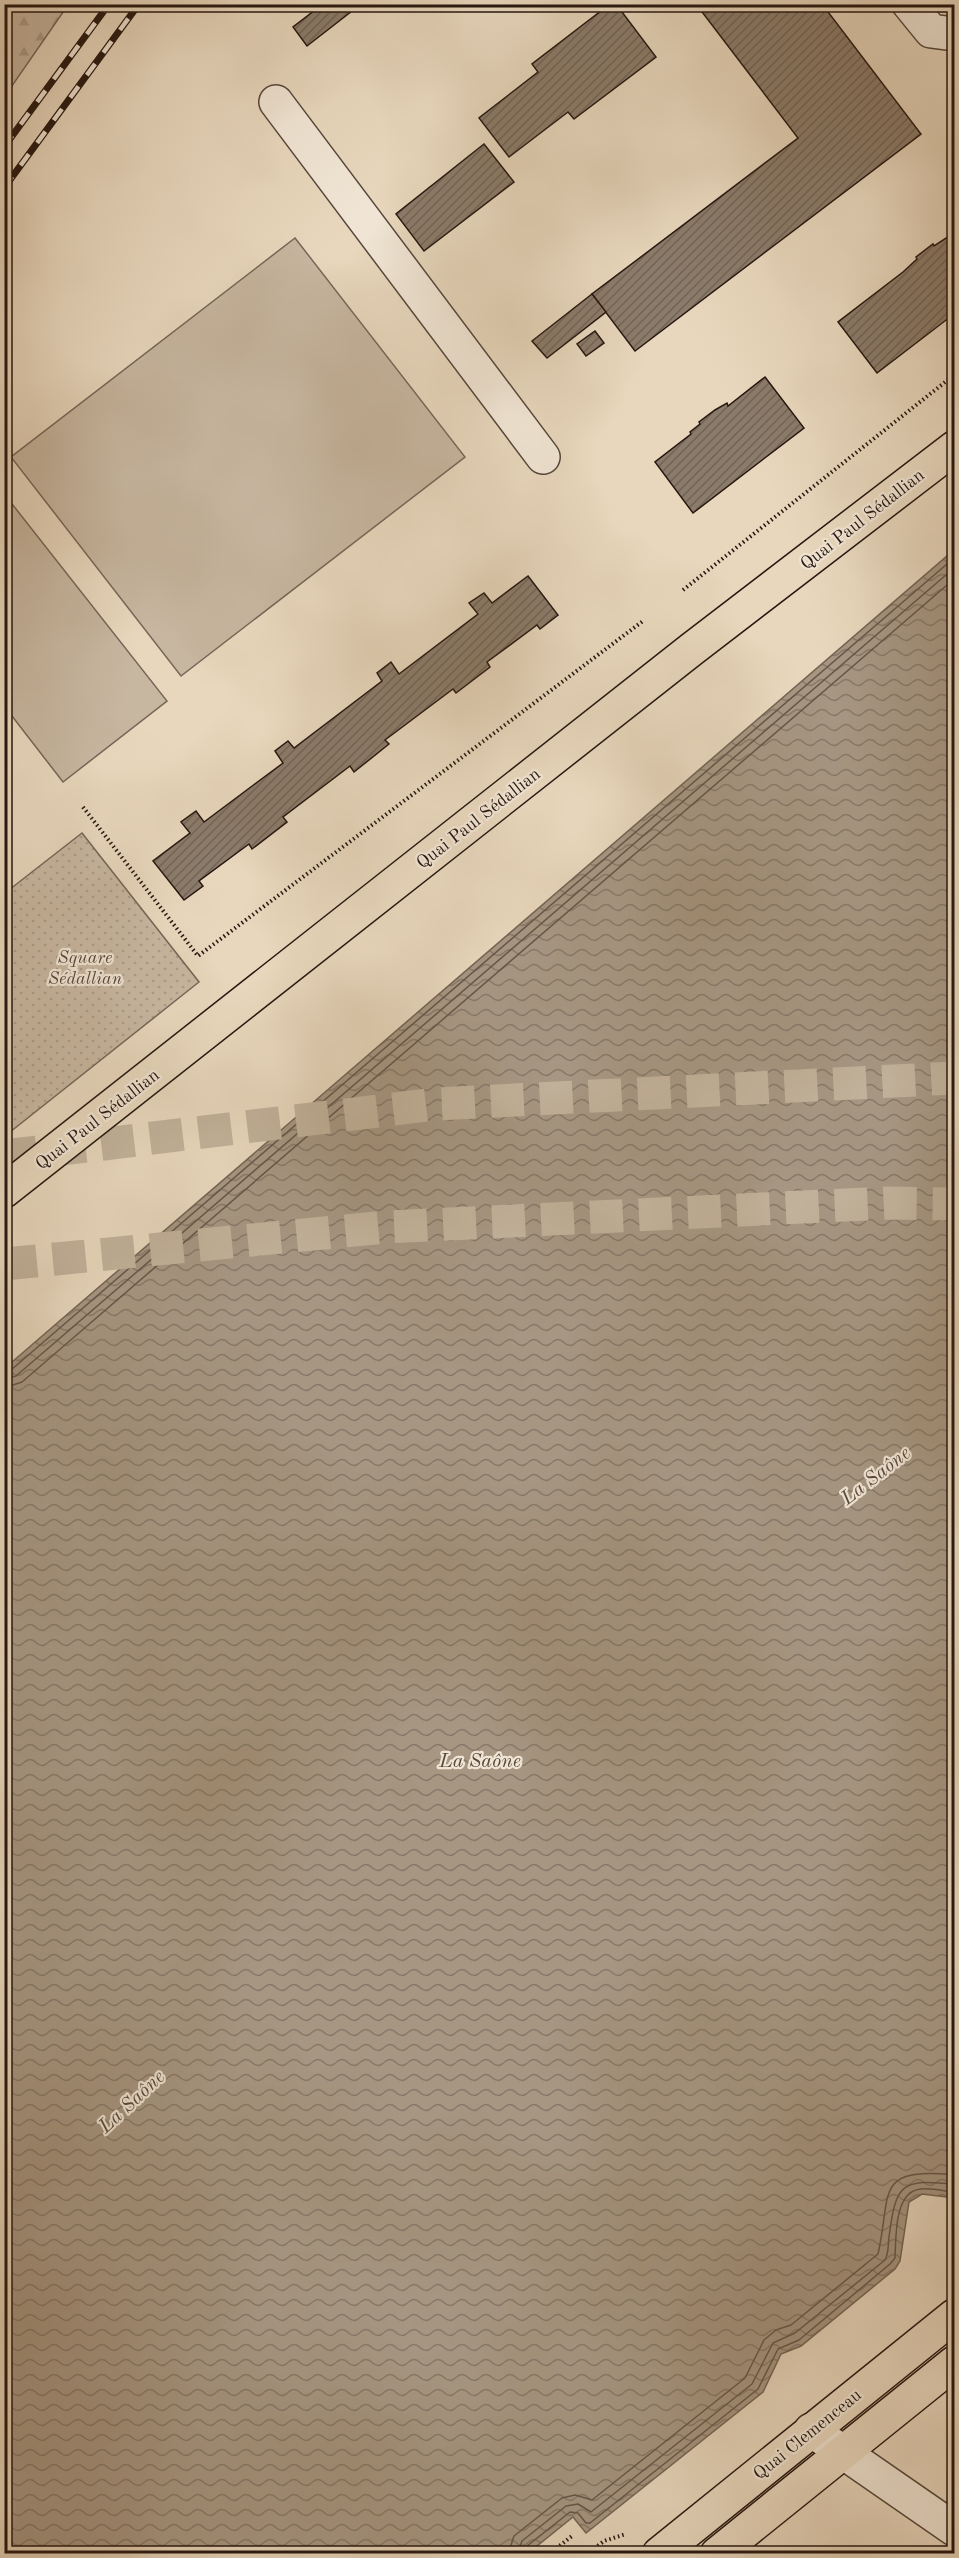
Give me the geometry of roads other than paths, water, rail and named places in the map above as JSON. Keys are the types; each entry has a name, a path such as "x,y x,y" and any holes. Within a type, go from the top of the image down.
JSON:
{"main road":[{"name":"Quai Paul Sédallian","path":"4,1191 674,664 954,448"},
{"name":"Quai Clemenceau","path":"659,2553 954,2316"},
{"name":"Quai Clemenceau","path":"717,2553 954,2363"}],"street":[{"path":"909,4 931,31 954,34"},
{"path":"276,102 543,457"},
{"path":"811,2430 954,2529"}],"water":[{"name":"La Saône","path":"954,550 954,2198 922,2194 909,2202 900,2261 895,2269 801,2346 781,2354 763,2392 586,2533 573,2517 527,2554 5,2553 5,1368"}],"tunnel":[{"path":"4,1156 436,1104 954,1078"},
{"path":"4,1264 386,1227 887,1203 954,1204"}],"railway":[{"path":"4,147 109,4"},
{"path":"4,188 139,4"}],"park label":[{"name":"Square Sédallian","path":"85,967"}]}
